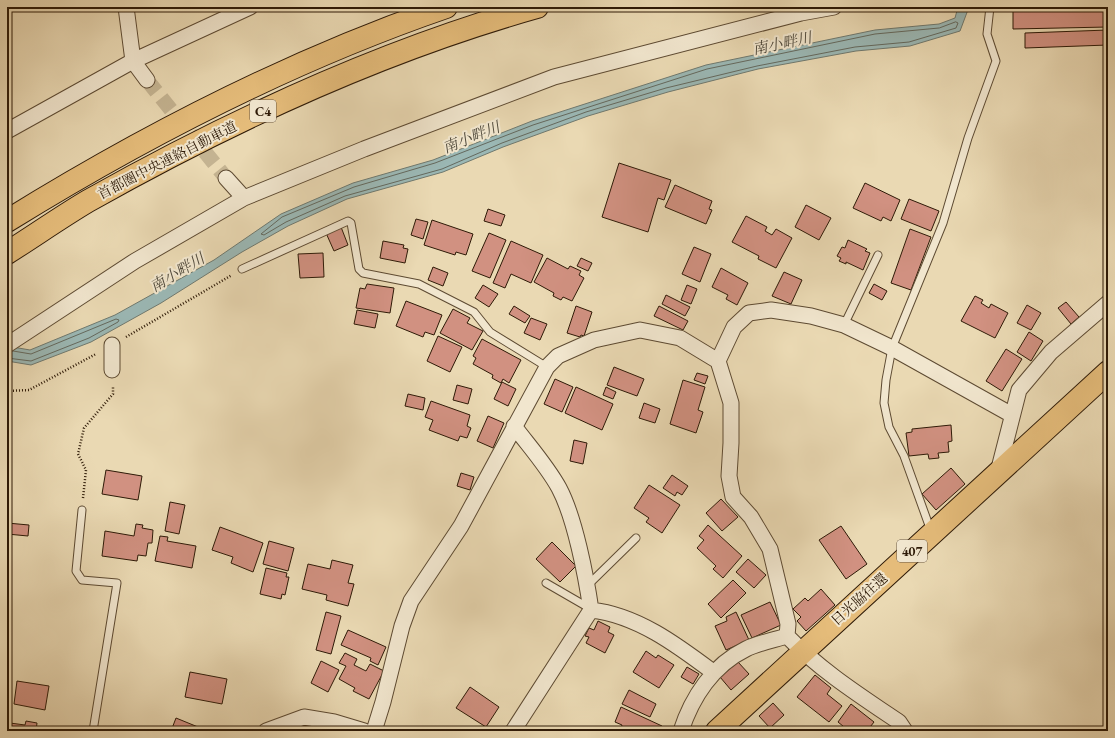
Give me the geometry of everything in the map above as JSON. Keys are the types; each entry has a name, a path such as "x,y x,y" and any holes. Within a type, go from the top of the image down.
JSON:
{"highway":[{"name":"首都圏中央連絡自動車道","path":"7,221 74,179 170,126 334,50 446,7"},
{"name":"首都圏中央連絡自動車道","path":"7,253 87,202 259,113 346,75 438,38 537,7"},
{"name":"日光脇往還","path":"717,731 802,651 1108,372"}],"street":[{"path":"126,7 133,61 147,80"},
{"path":"7,131 133,61 250,7"},
{"path":"7,345 135,261 244,198 364,149 554,77 801,13 834,7"},
{"path":"226,178 244,198"},
{"path":"998,472 1019,390 1050,352 1108,303"},
{"path":"718,361 734,327 749,313 771,310 811,316 844,325 892,348 1012,415"},
{"path":"374,731 384,702 402,626 411,601 461,526 547,367 558,356 594,340 640,330 680,338 718,361 731,403 729,476 733,497 751,517 770,549 788,624 787,636 802,651 840,682 899,722 905,731"},
{"path":"112,345 112,370"},
{"path":"513,731 591,610 587,585 572,522 559,488 536,454 514,426"},
{"path":"591,610 608,612 667,638 713,672"},
{"path":"681,731 685,719 698,693 713,672 746,649 787,636"},
{"path":"266,731 304,717 334,722 364,731"}],"lane":[{"path":"932,532 904,456 889,428 884,403 892,348 944,223 968,138 996,61 987,34 990,7"},
{"path":"242,269 348,221 351,223 359,269 363,272 419,284 474,312 490,332 547,367"},
{"path":"844,325 878,255"},
{"path":"82,510 76,571 82,580 117,583 93,731"},
{"path":"587,585 636,538"},
{"path":"546,583 591,610"}],"path":[{"path":"82,510 86,470 78,454 84,428 113,394 112,370"}],"water":[{"path":"958,7 969,7 960,31 910,46 856,51 758,69 668,92 588,116 503,147 443,172 347,199 288,226 242,252 161,303 91,342 31,365 7,361 7,346 30,350 115,315 214,260 281,214 353,183 433,160 532,121 706,65 875,30 939,24 955,18"}],"building":[{"path":"1013,7 1108,7 1108,27 1013,29"},
{"path":"1108,30 1108,45 1025,48 1025,33"},
{"path":"619,163 671,180 664,200 658,198 648,232 602,217"},
{"path":"865,183 900,200 891,221 883,217 881,221 853,208"},
{"path":"675,185 712,201 709,209 712,210 706,224 665,207"},
{"path":"909,199 939,211 931,231 901,219"},
{"path":"806,205 831,218 819,240 795,227"},
{"path":"488,209 505,215 501,226 484,221"},
{"path":"746,216 767,227 765,231 772,235 776,229 792,238 776,268 758,259 759,256 732,242"},
{"path":"416,219 428,222 423,239 411,235"},
{"path":"432,220 473,234 466,255 456,252 455,255 424,245"},
{"path":"341,227 348,245 334,251 326,233"},
{"path":"910,229 931,237 911,290 891,283"},
{"path":"489,233 506,240 490,278 472,271"},
{"path":"848,240 867,249 865,251 870,253 863,270 846,262 846,264 839,261 841,258 837,256 842,247 845,248"},
{"path":"383,241 404,245 403,248 408,249 405,263 380,258"},
{"path":"511,241 543,255 531,283 511,274 505,288 493,283"},
{"path":"694,247 711,254 700,282 682,274"},
{"path":"323,253 324,277 300,278 298,254"},
{"path":"547,258 568,269 570,266 581,271 579,275 584,278 572,301 563,297 561,300 553,296 554,293 534,282"},
{"path":"581,258 592,263 588,271 577,266"},
{"path":"433,267 448,273 443,286 428,280"},
{"path":"721,268 748,283 737,305 726,299 728,295 712,287"},
{"path":"784,272 802,280 791,304 772,296"},
{"path":"367,284 394,288 390,313 356,308 360,288 365,289"},
{"path":"874,284 887,291 882,300 869,293"},
{"path":"483,285 498,294 489,307 475,298"},
{"path":"687,285 697,289 691,304 681,300"},
{"path":"666,295 690,307 685,316 662,304"},
{"path":"975,296 983,300 981,303 989,308 991,304 1008,313 995,338 961,321"},
{"path":"406,301 442,315 434,335 425,332 423,337 396,326"},
{"path":"1066,302 1079,317 1071,324 1058,308"},
{"path":"1027,305 1041,313 1031,330 1017,323"},
{"path":"514,306 530,316 525,323 509,314"},
{"path":"576,306 592,312 584,336 581,335 580,337 567,333"},
{"path":"659,306 688,321 683,330 654,316"},
{"path":"453,309 470,318 467,323 483,331 472,350 440,333"},
{"path":"357,310 378,314 375,328 354,324"},
{"path":"531,318 547,324 540,340 524,333"},
{"path":"1029,332 1043,341 1031,361 1017,352"},
{"path":"438,336 462,347 450,372 427,361"},
{"path":"482,339 521,360 509,383 503,379 501,383 492,378 493,375 473,364 476,358 473,356"},
{"path":"1006,349 1022,359 1002,391 986,381"},
{"path":"614,367 644,379 637,396 607,385"},
{"path":"697,373 708,376 705,384 694,380"},
{"path":"555,379 573,387 562,412 544,404"},
{"path":"683,380 705,387 698,410 703,412 696,433 670,424"},
{"path":"502,382 516,389 508,406 494,399"},
{"path":"457,385 472,389 468,404 453,400"},
{"path":"576,387 613,404 602,430 565,413"},
{"path":"606,387 616,392 613,399 603,395"},
{"path":"408,394 425,398 423,410 405,406"},
{"path":"431,401 470,415 467,426 471,428 467,438 460,436 458,441 429,430 433,420 425,417"},
{"path":"644,403 660,409 655,423 639,418"},
{"path":"488,416 504,423 493,448 477,441"},
{"path":"951,425 952,441 948,442 949,452 938,453 939,458 929,459 928,454 909,456 906,433 912,432 912,429"},
{"path":"574,440 587,443 583,464 570,461"},
{"path":"951,468 965,484 936,510 922,494"},
{"path":"106,470 142,476 138,500 102,494"},
{"path":"461,473 474,477 470,490 457,486"},
{"path":"672,475 688,486 682,495 677,492 675,496 663,488"},
{"path":"649,485 680,505 662,533 646,522 649,518 634,508"},
{"path":"721,499 738,517 722,531 706,513"},
{"path":"170,502 185,505 179,534 165,531"},
{"path":"7,523 29,525 28,536 7,534"},
{"path":"136,524 143,525 142,528 153,530 152,543 148,543 146,556 138,555 137,561 102,556 105,531 134,536"},
{"path":"708,525 742,556 723,578 713,569 716,566 697,548 704,540 699,536"},
{"path":"841,526 867,564 846,579 819,540"},
{"path":"220,527 263,543 253,572 231,563 233,557 212,550"},
{"path":"160,536 168,537 167,541 196,546 192,568 155,561"},
{"path":"269,541 294,548 288,571 263,564"},
{"path":"552,542 576,566 560,582 536,559"},
{"path":"748,559 766,575 754,588 736,572"},
{"path":"332,560 353,565 348,583 354,584 348,606 326,600 327,595 302,589 308,564 330,569"},
{"path":"266,568 287,573 286,577 289,577 285,595 282,594 281,599 260,594"},
{"path":"733,580 746,593 721,618 708,604"},
{"path":"821,589 835,605 806,631 797,621 801,617 793,609 805,598 808,601"},
{"path":"770,602 781,625 752,638 741,615"},
{"path":"326,612 341,616 331,654 316,650"},
{"path":"736,612 749,640 726,650 715,626 727,621 726,617"},
{"path":"598,621 610,627 608,632 614,635 605,653 586,643 589,637 585,636 589,628 594,630"},
{"path":"348,630 386,647 378,665 370,661 371,658 341,645"},
{"path":"646,651 656,658 658,655 674,665 659,688 633,672"},
{"path":"345,653 357,659 354,665 366,671 370,664 384,671 369,699 353,691 355,688 339,679 346,666 339,663"},
{"path":"321,661 339,670 328,692 311,683"},
{"path":"738,662 749,674 731,690 720,677"},
{"path":"687,667 699,674 693,684 681,677"},
{"path":"190,672 227,679 222,704 185,697"},
{"path":"815,675 831,688 827,694 842,706 829,722 797,697"},
{"path":"17,681 49,686 45,710 14,704"},
{"path":"470,687 499,707 486,727 456,708"},
{"path":"629,690 656,704 650,717 622,704"},
{"path":"773,703 784,715 770,728 759,716"},
{"path":"851,704 874,722 867,731 849,731 838,722"},
{"path":"621,707 662,726 660,731 620,731 622,725 615,722"},
{"path":"176,718 198,727 198,731 171,731"},
{"path":"26,721 37,723 36,731 8,731 10,723 25,725"}],"tunnel":[{"path":"147,80 226,178"}],"water label":[{"name":"南小畔川","path":"782,43"},
{"name":"南小畔川","path":"471,137"},
{"name":"南小畔川","path":"177,272"}]}
